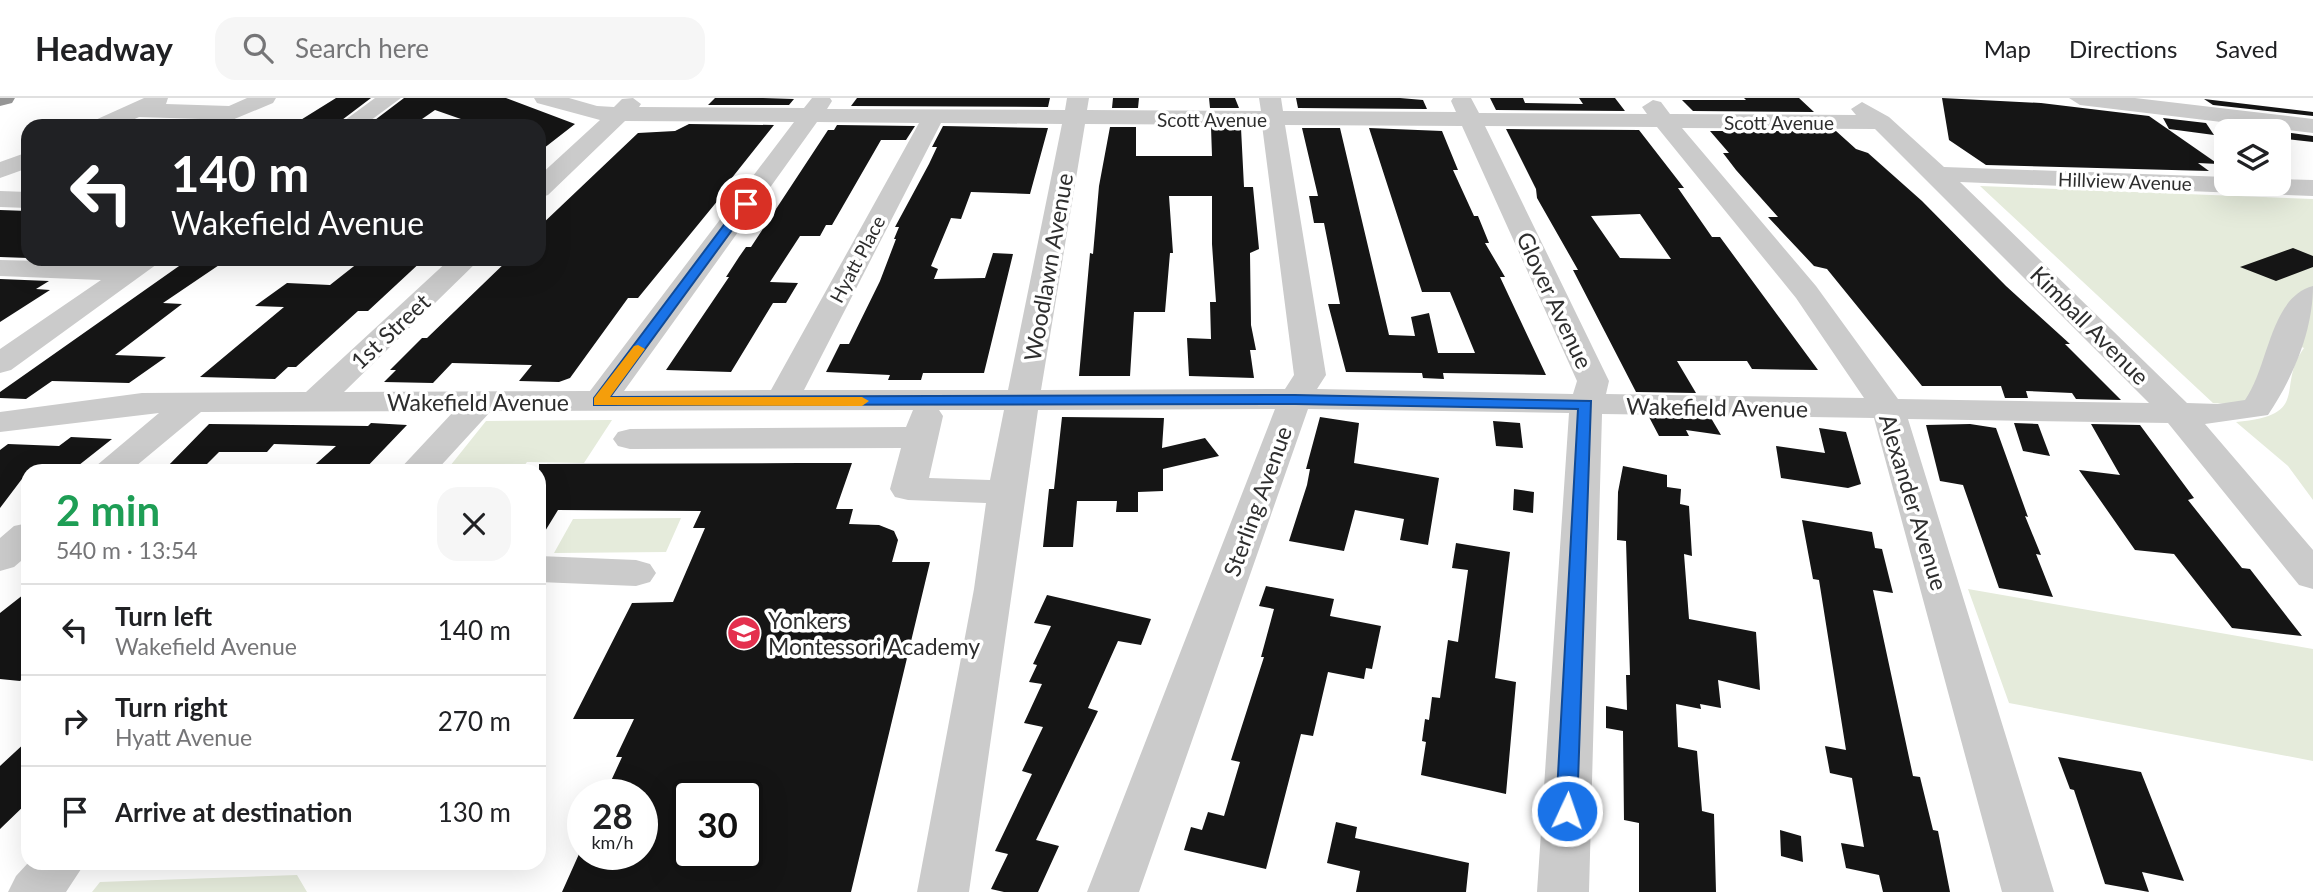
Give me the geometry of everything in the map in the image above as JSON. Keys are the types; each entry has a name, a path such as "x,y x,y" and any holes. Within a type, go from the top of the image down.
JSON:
{"street":[{"path":"116,119 163,98"},
{"path":"136,110 232,113 265,98"},
{"path":"358,119 390,98"},
{"name":"Scott Avenue","path":"545,98 596,113 628,106 817,107 933,117 1077,108 1655,110 1881,122"},
{"name":"Kimball Avenue","path":"1843,98 1881,122 1937,174 2176,411 2313,576"},
{"path":"2080,98 2313,126"},
{"path":"546,183 628,106"},
{"path":"600,401 817,107"},
{"name":"Woodlawn Avenue","path":"943,892 992,602 1006,492 1077,108"},
{"name":"Sterling Avenue","path":"1113,892 1295,399 1310,375 1272,108"},
{"name":"Glover Avenue","path":"1466,109 1593,381 1586,404 1563,892"},
{"name":"Alexander Avenue","path":"1655,110 1829,318 1860,362 1888,410 2028,892"},
{"name":"Hyatt Place","path":"781,402 933,117"},
{"path":"0,171 21,162"},
{"name":"Hillview Avenue","path":"1937,174 2313,188"},
{"path":"0,199 21,200"},
{"path":"0,268 93,266"},
{"path":"0,363 139,266"},
{"name":"1st Street","path":"314,402 459,266"},
{"name":"Wakefield Avenue","path":"0,422 142,403 193,402 1295,399 1888,410 2176,411 2218,414 2256,408 2270,388 2279,367 2297,308 2313,295"},
{"path":"930,401 908,489 1006,492"},
{"path":"117,464 193,402"},
{"path":"423,464 481,402"},
{"path":"630,439 920,438"},
{"path":"0,558 21,541"},
{"path":"546,569 636,573"},
{"path":"34,892 54,870"}],"green space":[{"path":"1980,186 2313,199 2313,500 2288,466 2236,422 2275,413 2284,406 2296,362 2304,348 2286,341 2262,393 2241,405 2213,403"},
{"path":"612,420 584,463 452,464 486,421"},
{"path":"681,518 666,552 554,553 573,519"},
{"path":"1968,589 2313,649 2313,761 2009,703"},
{"path":"297,875 307,892 92,892 100,882"}],"building":[{"path":"336,98 371,98 343,119 302,119"},
{"path":"404,98 506,98 575,124 546,147 546,119 461,119 435,110 422,119 376,119"},
{"path":"715,98 794,99 789,105 708,105"},
{"path":"857,98 1050,98 1048,107 851,106"},
{"path":"1113,98 1139,98 1138,108 1112,108"},
{"path":"1209,98 1235,98 1239,108 1210,108"},
{"path":"1296,98 1400,98 1423,100 1427,109 1298,108"},
{"path":"1490,98 1523,98 1525,103 1583,104 1579,98 1615,98 1625,111 1496,110"},
{"path":"1744,98 1799,98 1814,112 1693,111 1682,100 1746,100"},
{"path":"1942,98 2041,103 2149,116 2214,164 2198,163 2209,171 1986,165 1949,140"},
{"path":"2204,99 2313,112 2313,116 2213,105"},
{"path":"2163,118 2206,123 2214,135 2169,129"},
{"path":"689,124 774,125 731,179 728,188 638,298 628,298 570,378 559,382 519,381 532,365 452,363 433,383 384,382 396,370 390,370 422,338 427,338 502,266 546,266 546,220 638,133 675,131"},
{"path":"837,125 915,126 906,140 881,140 832,225 826,225 820,236 800,236 770,282 798,283 786,303 773,303 731,372 666,370 729,277 726,277 739,257 746,247 751,247 828,130 834,130"},
{"path":"943,126 1048,128 1030,194 971,192 961,219 951,218 931,266 938,269 934,279 985,278 993,253 1013,254 984,373 923,373 921,380 888,380 890,375 826,372 840,344 849,344 880,281 896,239 899,227 895,227 929,164 937,147 932,147"},
{"path":"1110,127 1136,127 1136,156 1212,156 1211,127 1241,128 1244,187 1253,187 1259,249 1250,253 1251,325 1256,350 1250,350 1254,378 1189,376 1187,338 1211,339 1210,302 1216,302 1212,196 1169,196 1173,253 1170,253 1165,312 1134,312 1130,376 1079,376 1090,253 1093,254 1099,186"},
{"path":"1302,128 1340,128 1389,335 1415,336 1411,317 1429,313 1438,353 1475,353 1450,292 1422,292 1369,128 1442,131 1458,170 1453,170 1474,216 1478,216 1489,243 1485,243 1505,277 1500,277 1546,375 1443,373 1444,379 1423,378 1422,373 1346,372 1328,304 1340,304 1324,223 1314,223 1309,196 1318,196"},
{"path":"1506,129 1639,130 1684,188 1678,188 1712,237 1720,237 1818,370 1752,369 1747,361 1677,361 1696,393 1636,392 1573,270 1578,270 1537,198 1536,189","holes":["1640,214 1671,259 1620,258 1591,216"]},
{"path":"1710,131 1836,131 1856,149 1868,153 1922,201 2006,286 2070,344 2065,344 2121,400 2076,399 2072,393 2026,391 2028,398 2005,398 2001,386 1922,386 1827,269 1814,266 1768,217 1778,217 1736,170 1723,153 1729,153"},
{"path":"2291,133 2313,136 2313,142 2291,139"},
{"path":"0,210 21,211 21,258 0,257"},
{"path":"2293,248 2313,256 2313,267 2276,281 2240,267"},
{"path":"179,266 218,266 163,303 182,304 115,355 166,357 129,383 52,381 26,399 0,398 0,392"},
{"path":"354,266 416,266 368,311 358,311 296,367 288,367 275,379 200,377 284,307 255,306 287,283 330,285"},
{"path":"0,279 49,281 36,289 50,290 0,322"},
{"path":"1062,417 1164,418 1162,448 1205,438 1219,456 1163,469 1163,491 1138,492 1138,512 1116,512 1117,501 1077,501 1073,547 1043,547 1049,489 1054,489"},
{"path":"1320,417 1359,423 1354,463 1439,478 1428,545 1400,540 1404,519 1355,510 1344,551 1289,541 1307,485 1310,469 1306,469"},
{"path":"1649,417 1711,418 1721,435 1686,430 1689,436 1659,436"},
{"path":"1493,421 1520,423 1523,448 1496,446"},
{"path":"371,423 407,425 370,464 316,464 336,446 274,444 267,452 219,452 207,464 170,464 209,424 368,426"},
{"path":"2014,423 2038,424 2050,456 2023,451"},
{"path":"1970,424 1996,428 2041,555 2036,554 2053,597 1999,588 1963,485 1940,481 1926,425"},
{"path":"2091,424 2140,425 2194,498 2188,500 2242,568 2250,569 2302,636 2232,628 2174,554 2135,550 2079,470 2120,475"},
{"path":"1819,428 1846,432 1861,484 1848,488 1781,478 1776,446 1825,453"},
{"path":"71,437 112,439 80,464 21,464 21,480 0,508 0,450 8,444 59,446"},
{"path":"852,463 836,509 853,509 849,524 879,525 894,531 898,540 892,562 930,562 851,892 562,892 572,870 658,870 658,779 612,779 622,757 616,757 634,719 573,719 632,603 673,602 705,528 693,528 701,511 558,510 546,530 546,464 539,464"},
{"path":"1623,466 1667,475 1667,487 1681,489 1680,504 1689,506 1692,556 1684,554 1689,619 1756,632 1760,690 1718,680 1721,708 1700,704 1701,709 1676,704 1678,747 1697,751 1702,811 1714,814 1716,892 1639,892 1639,823 1624,820 1623,731 1606,728 1606,706 1627,710 1626,675 1630,675 1626,541 1617,540 1618,492"},
{"path":"1514,489 1534,492 1533,513 1513,510"},
{"path":"1802,520 1872,532 1875,548 1882,549 1893,593 1873,590 1913,776 1920,777 1933,830 1938,831 1950,892 1883,892 1879,875 1846,868 1841,843 1864,847 1852,778 1830,773 1825,746 1846,750 1819,580 1813,579"},
{"path":"1456,543 1510,552 1495,678 1516,682 1506,794 1421,775 1426,742 1422,741 1425,719 1429,720 1432,697 1440,698 1448,640 1458,642 1468,570 1452,568"},
{"path":"1266,586 1334,599 1330,616 1381,626 1372,669 1366,668 1364,679 1328,672 1313,736 1301,734 1266,869 1184,850 1191,827 1202,830 1208,812 1224,816 1240,762 1231,760 1264,657 1261,657 1274,609 1259,606"},
{"path":"1047,595 1151,619 1141,645 1118,641 1088,708 1098,711 1036,840 1059,846 1038,892 1004,892 991,889 1008,854 995,851 1032,774 1022,771 1043,727 1024,723 1042,684 1029,682 1037,665 1033,664 1051,626 1034,623"},
{"path":"21,596 20,681 0,679 0,613"},
{"path":"21,746 21,809 0,829 0,766"},
{"path":"2058,757 2141,772 2184,881 2142,872 2149,892 2105,884 2074,790 2070,789"},
{"path":"1336,822 1357,827 1355,838 1469,863 1466,892 1356,892 1360,871 1327,863"},
{"path":"1780,830 1801,836 1803,862 1781,856"}],"slow traffic":[{"path":"638,349 600,401 862,401"}],"place":[{"name":"Yonkers Montessori Academy","path":"744,633"}],"route":[{"path":"746,204 600,401 1295,399 1586,404 1567,811"}]}
